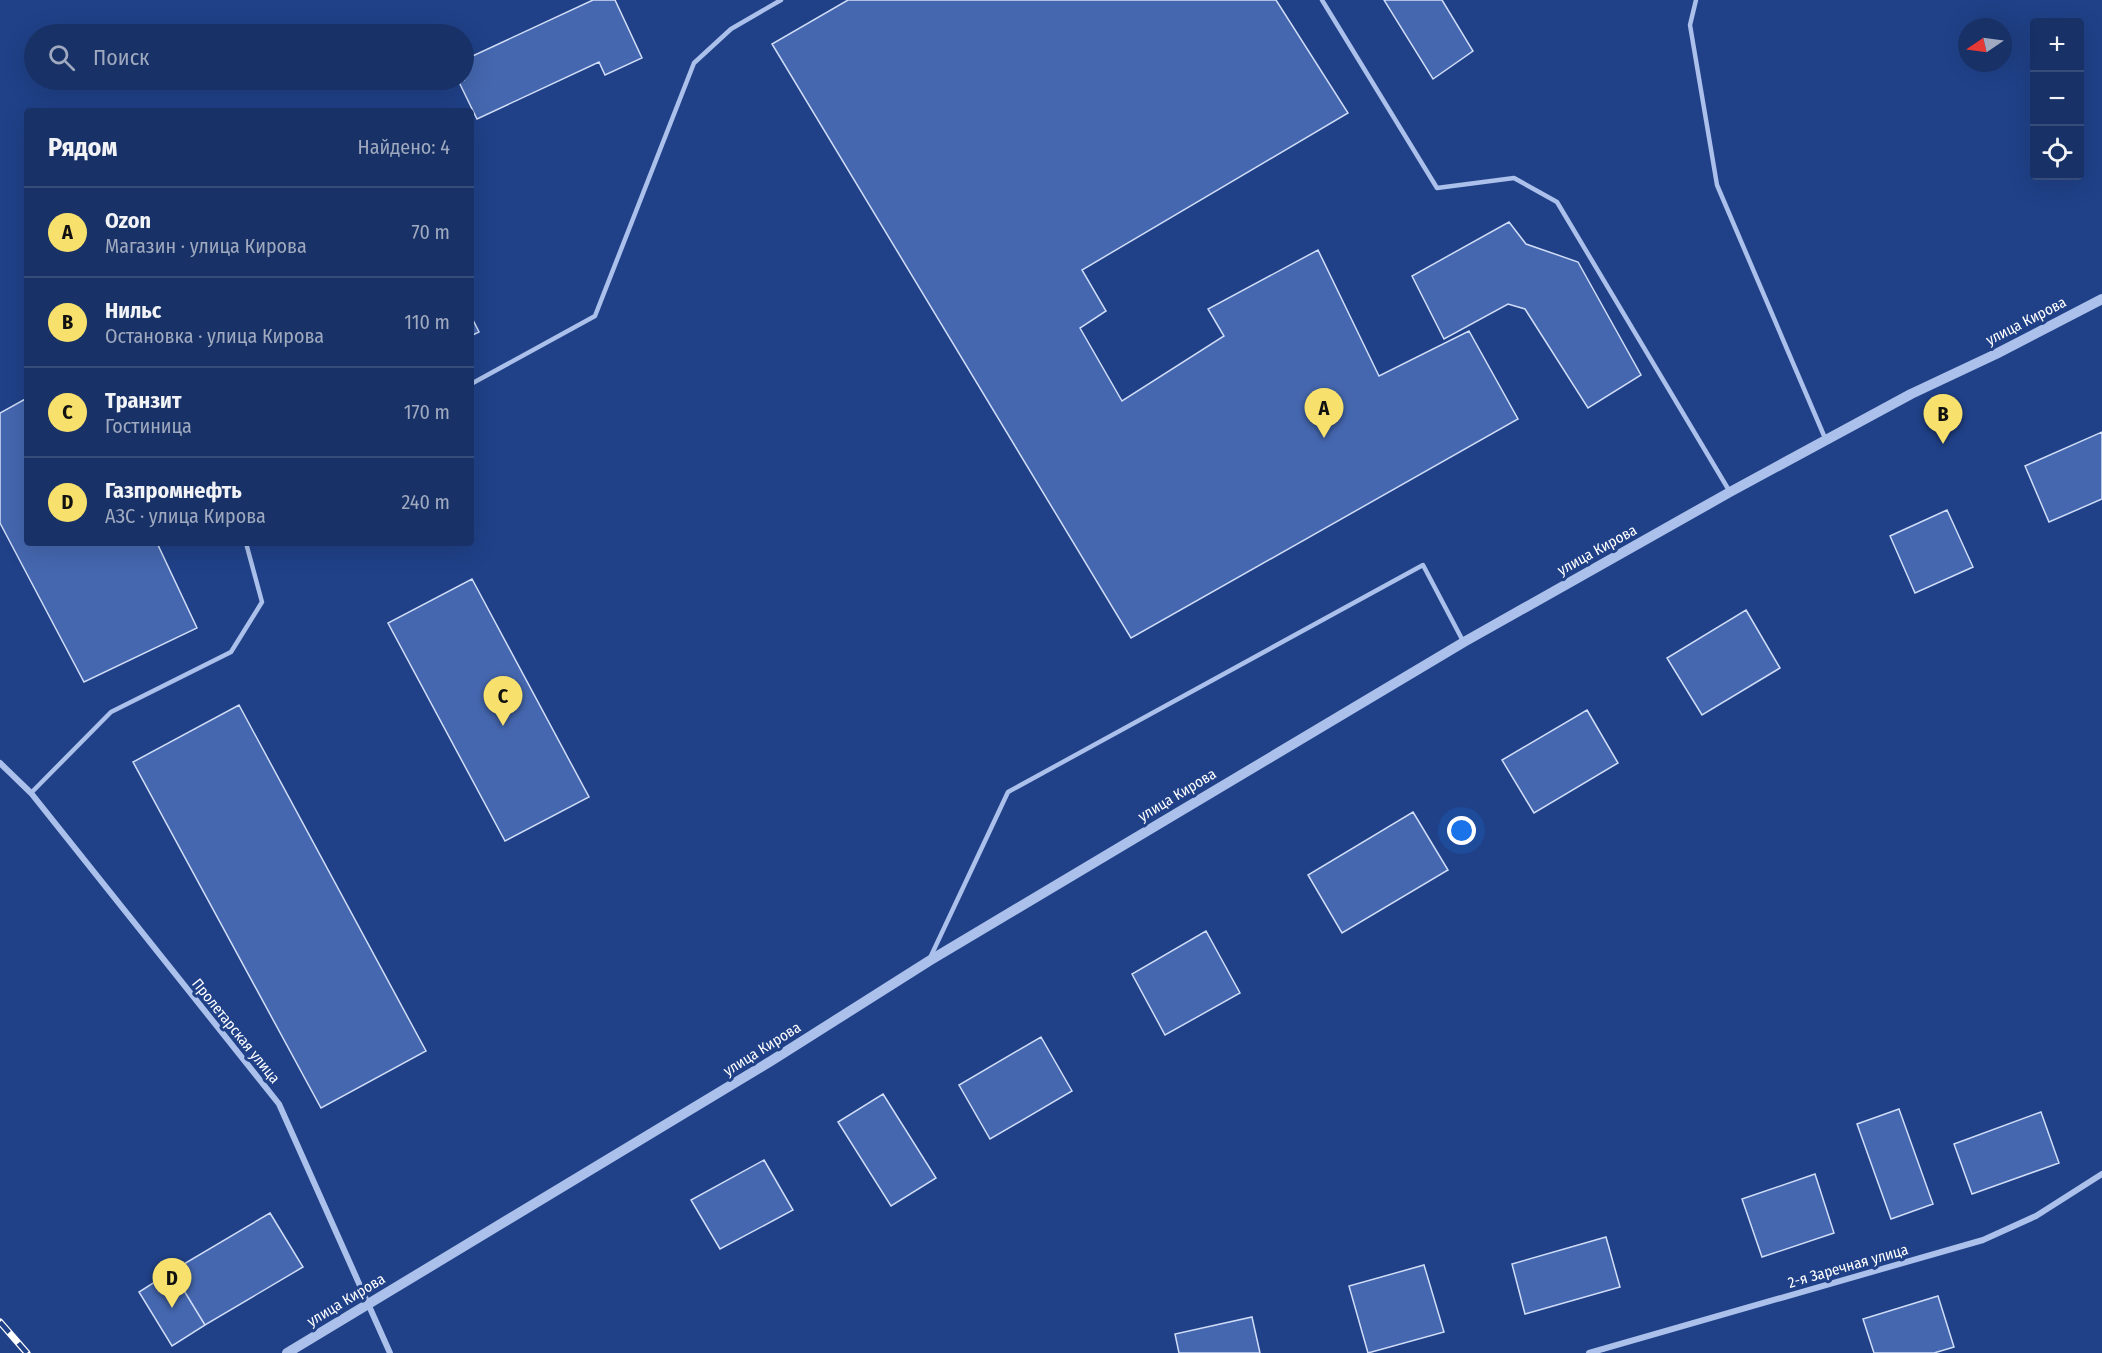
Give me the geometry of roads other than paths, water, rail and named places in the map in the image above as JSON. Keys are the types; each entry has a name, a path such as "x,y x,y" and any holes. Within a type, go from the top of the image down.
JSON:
{"street":[{"name":"улица Кирова","path":"288,1353 771,1062 929,961 1464,642 1730,492 1911,394 1996,354 2102,299"},
{"name":"Пролетарская улица","path":"0,763 31,793 279,1104 390,1353"},
{"name":"2-я Заречная улица","path":"1589,1353 1983,1240 2036,1216 2102,1174"}],"lane":[{"path":"474,382 595,316 694,63 731,29 781,0"},
{"path":"1323,0 1437,188 1514,178 1557,202 1730,492"},
{"path":"1696,0 1690,25 1717,185 1826,441"},
{"path":"31,793 111,712 231,652 262,602 247,546"},
{"path":"929,961 1008,792 1423,566 1464,642"}],"railway":[{"path":"0,1322 27,1353"}],"place":[{"name":"Ozon","path":"1324,438"},
{"name":"Нильс","path":"1943,444"},
{"name":"Транзит","path":"503,726"},
{"name":"Газпромнефть","path":"172,1308"}]}
